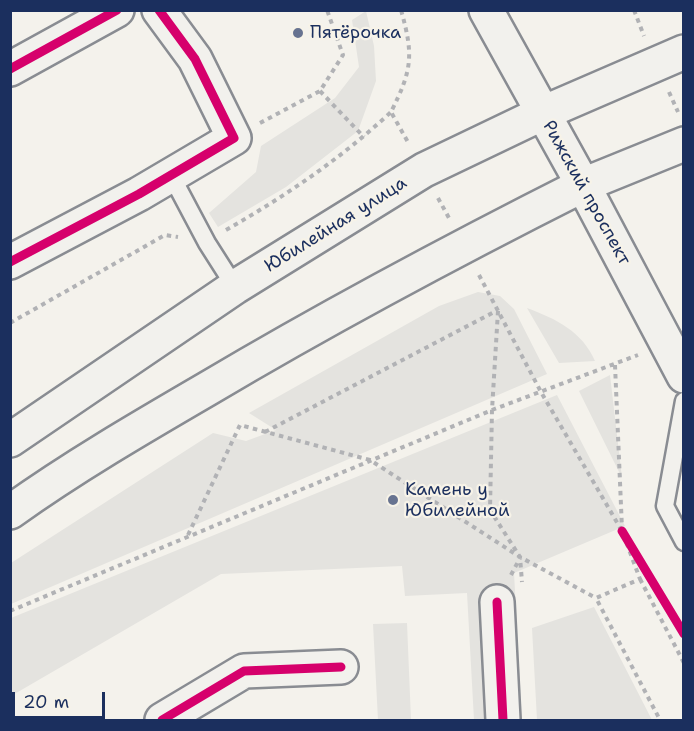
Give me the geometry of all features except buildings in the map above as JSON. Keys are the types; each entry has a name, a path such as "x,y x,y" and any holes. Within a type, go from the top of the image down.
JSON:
{"main road":[{"path":"10,69 117,10"},
{"path":"10,261 171,175 234,138 195,59 159,10"},
{"name":"Рижский проспект","path":"486,10 583,185 684,376"},
{"name":"Юбилейная улица","path":"10,440 235,287 424,170 543,113 684,52"},
{"path":"10,512 106,447 272,350 463,246 583,185 684,144"},
{"path":"503,720 510,597"},
{"path":"162,720 244,671 340,668"}],"lane":[{"path":"171,175 207,243 235,287"},
{"path":"684,401 665,506 684,542"}],"path":[{"path":"401,10 406,29 410,67 407,81 391,112 541,392 684,634"},
{"path":"234,138 320,91 343,55 329,11"},
{"path":"320,91 364,137"},
{"path":"498,310 492,410 490,510 520,557 510,597"},
{"path":"265,432 498,310"},
{"path":"10,611 187,535 492,410 668,343"},
{"path":"615,365 622,531 640,579 684,663"},
{"path":"187,535 240,425 370,460 520,557 596,598 660,720"},
{"path":"596,598 640,579"}],"shaded area":[{"path":"366,11 374,46 376,81 358,131 286,187 218,227 209,213 256,172 261,146 335,98 359,67 352,20"},
{"path":"478,292 500,296 514,309 547,374 11,604 11,563 213,433 246,441 276,430 249,413 439,306"},
{"path":"527,308 567,327 583,342 595,361 559,363"},
{"path":"610,375 622,478 579,391"},
{"path":"557,395 625,526 514,573 522,720 474,720 467,593 405,596 402,566 221,574 11,696 11,618"},
{"path":"594,607 652,720 537,720 532,628"},
{"path":"407,623 411,720 378,720 373,624"}],"cycle path":[{"path":"10,69 117,10"},
{"path":"10,262 139,194 234,138 195,59 159,10"},
{"path":"622,531 684,634"},
{"path":"497,602 503,720"},
{"path":"162,720 244,671 341,667"}],"place":[{"name":"Пятёрочка","path":"298,33"},
{"name":"Камень у Юбилейной","path":"393,500"}]}
